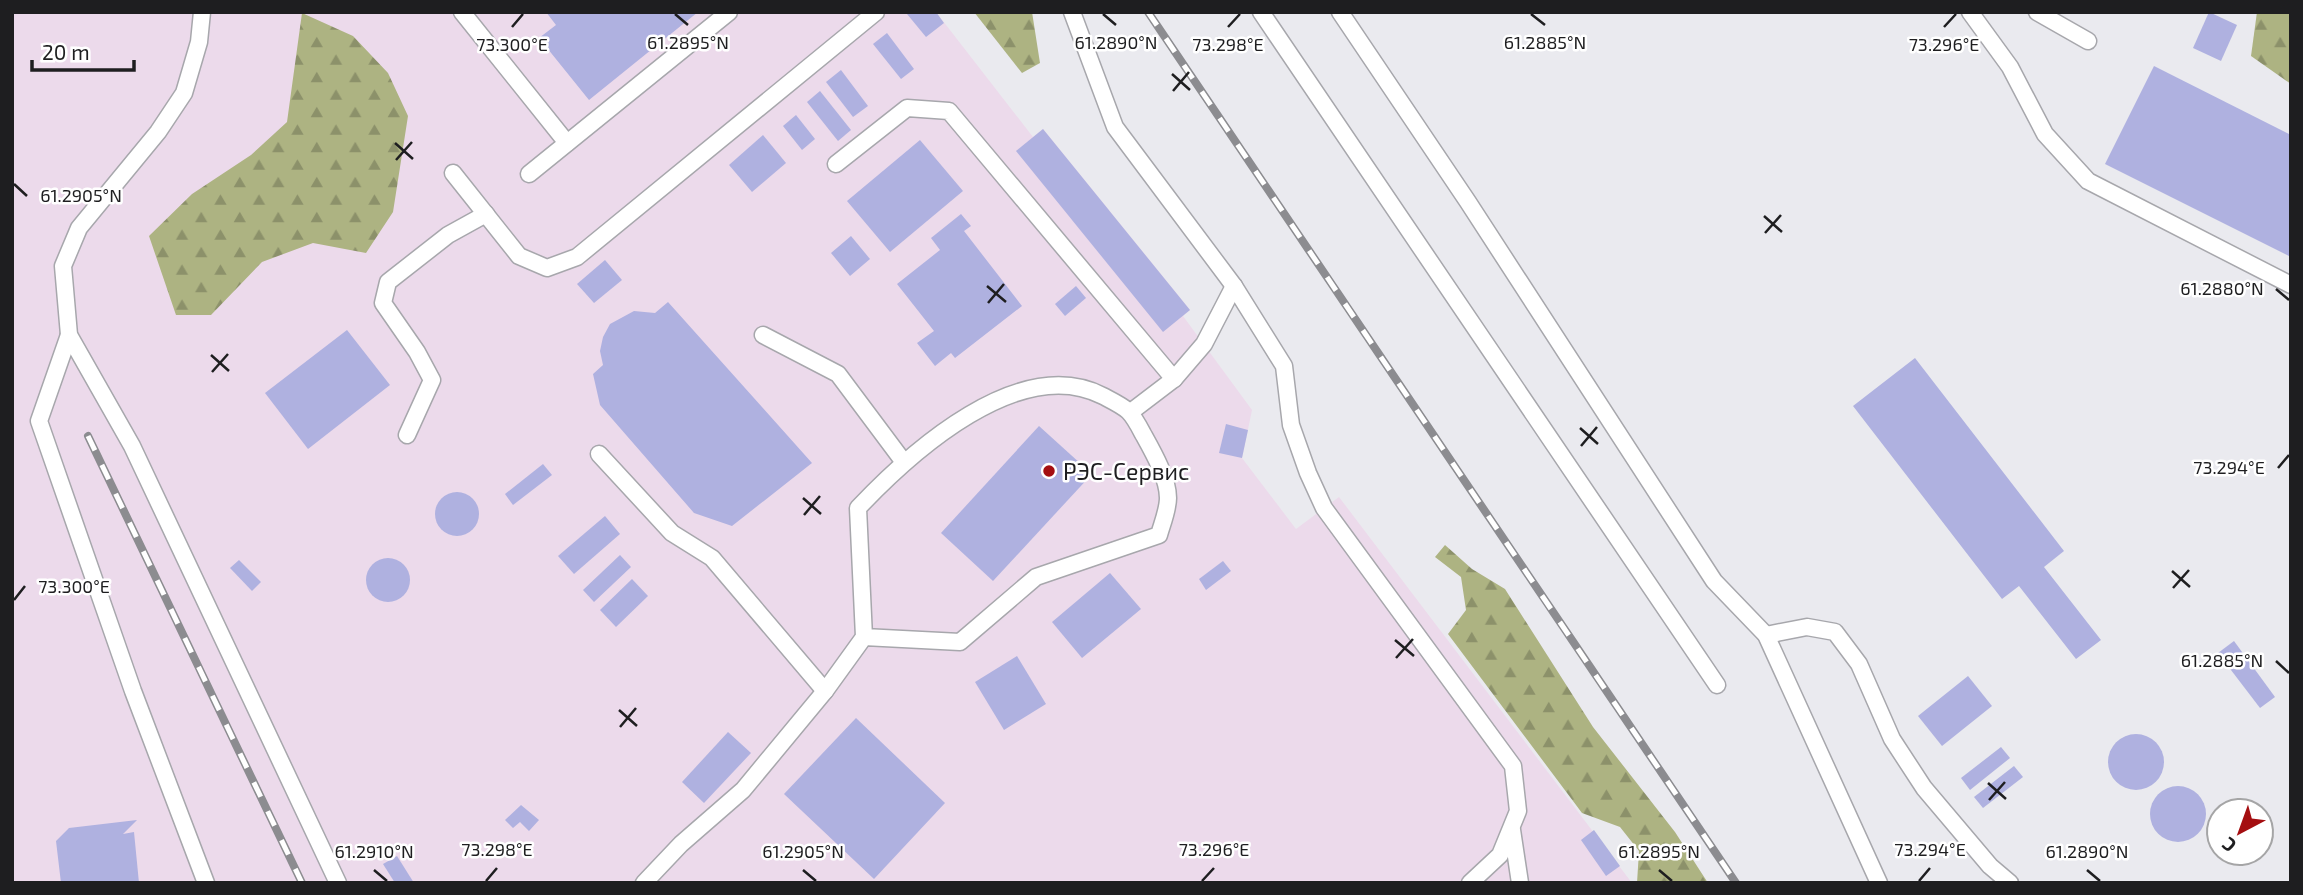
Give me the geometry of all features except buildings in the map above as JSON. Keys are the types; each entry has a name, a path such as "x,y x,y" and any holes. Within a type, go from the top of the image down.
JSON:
{"lane":[{"path":"202,12 199,42 184,93 158,132 79,228 62,267 69,335 132,446 338,883"},
{"path":"462,12 567,144"},
{"path":"528,174 729,12"},
{"path":"453,173 519,256 547,268 577,257 876,12"},
{"path":"1072,12 1115,127 1234,286 1284,366 1291,425 1308,474 1324,508 1513,766 1518,811 1500,855 1470,883"},
{"path":"1261,12 1717,685"},
{"path":"1340,12 1468,202 1714,581 1766,635 1879,883"},
{"path":"1970,12 2010,67 2045,134 2088,181 2291,285"},
{"path":"2037,12 2088,41"},
{"path":"836,164 907,108 949,111 1174,379"},
{"path":"407,435 432,380 417,352 383,303 388,282 447,235 486,214"},
{"path":"1132,411 1174,379 1204,344 1234,286"},
{"path":"69,335 38,421 133,691 206,883"},
{"path":"763,335 838,374 902,461"},
{"path":"644,883 681,844 743,790 825,691 864,637 858,508 902,461 955,422 1032,386 1085,387 1132,411 1157,460 1168,498 1159,534 1036,577 960,642 864,637"},
{"path":"599,454 672,533 712,558 825,691"},
{"path":"1766,635 1807,627 1835,632 1859,664 1892,738 1924,788 1990,866 2010,883"},
{"path":"1511,828 1520,883"}],"shaded area":[{"path":"12,12 936,12 1033,137 1043,129 1190,310 1183,316 1252,410 1242,458 1296,529 1339,497 1632,883 12,883"}],"green space":[{"path":"974,12 1032,12 1040,63 1022,73"},
{"path":"2257,12 2291,12 2291,84 2251,56"},
{"path":"302,13 353,36 388,73 408,116 393,212 366,253 313,243 262,262 211,315 176,315 149,236 192,194 251,155 287,122"},
{"path":"1445,545 1472,569 1505,589 1593,727 1675,832 1708,883 1637,883 1639,851 1620,827 1582,813 1448,634 1466,610 1461,577 1435,557"}],"railway":[{"path":"1148,12 1736,883"},
{"path":"88,436 302,883"}],"place":[{"name":"РЭС-Сервис","path":"1049,471"}]}
